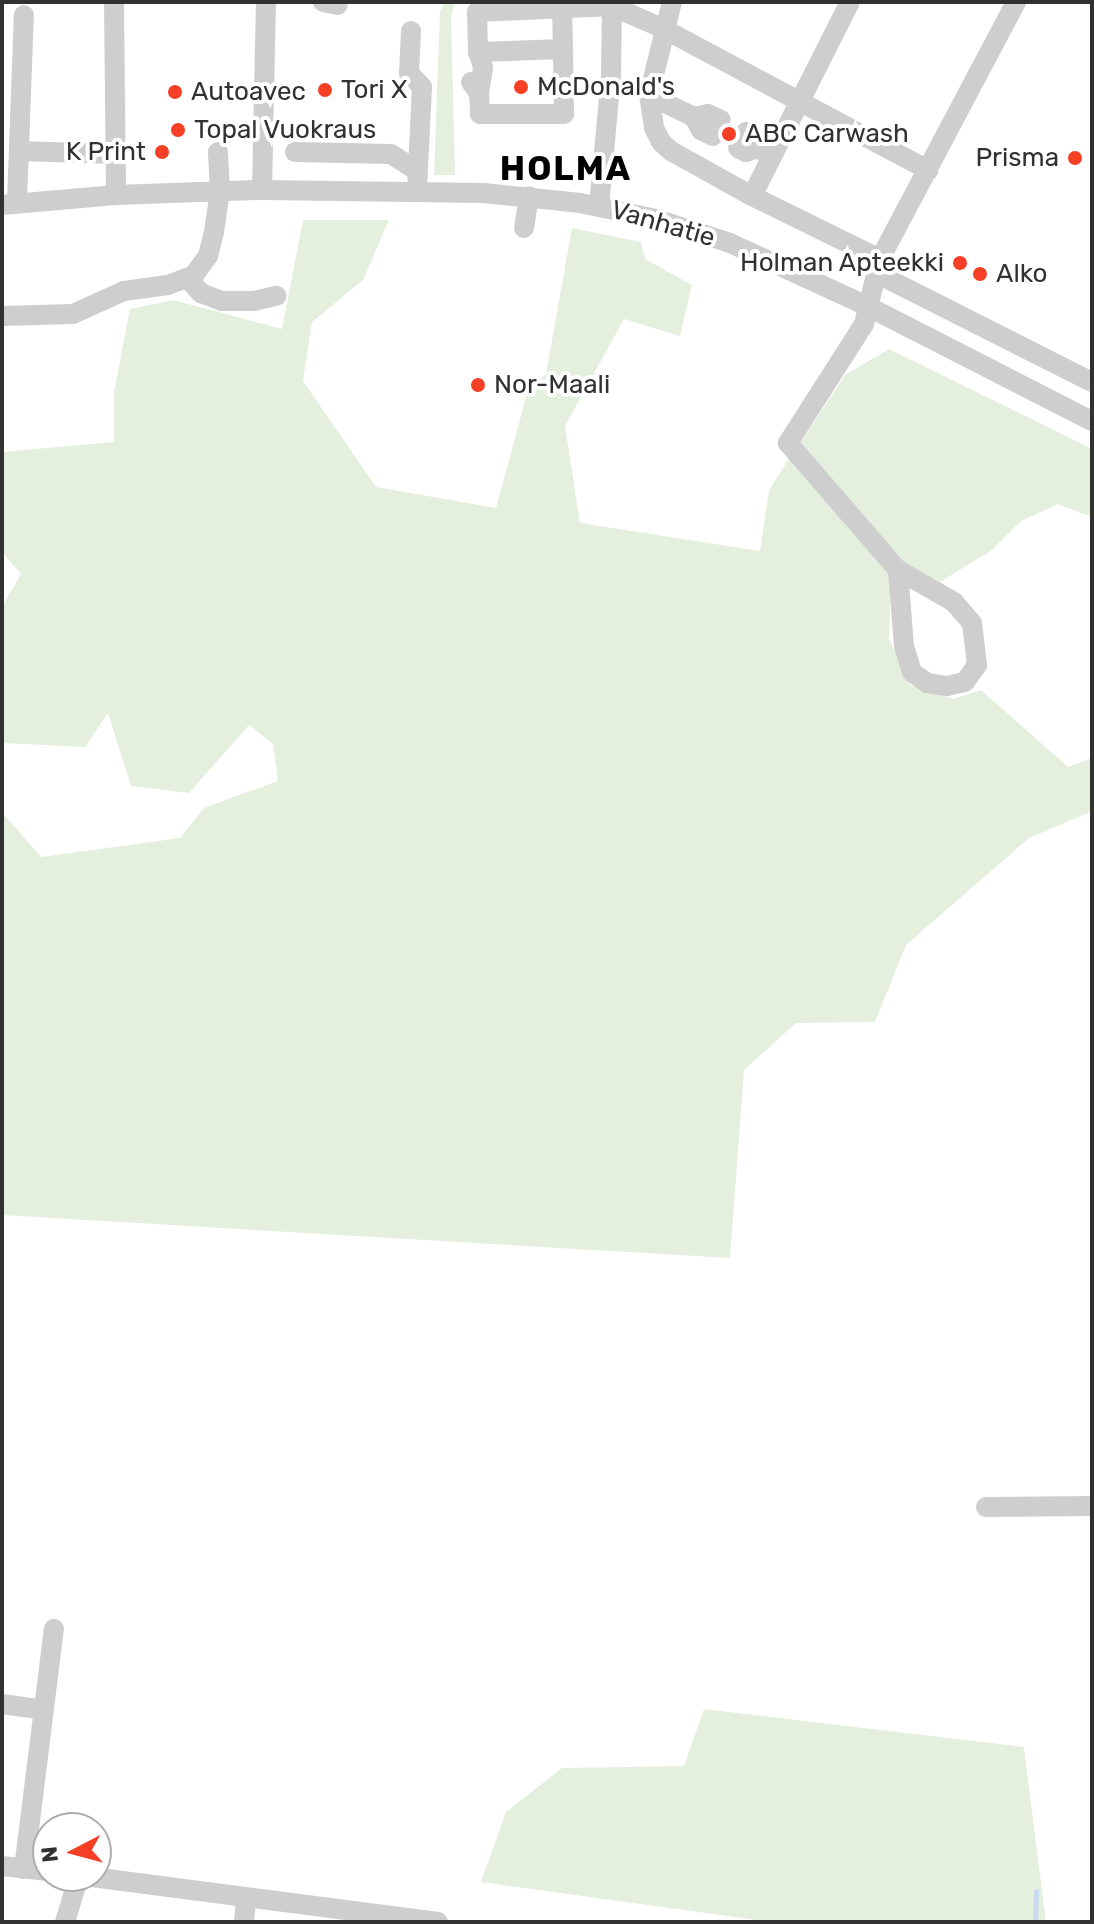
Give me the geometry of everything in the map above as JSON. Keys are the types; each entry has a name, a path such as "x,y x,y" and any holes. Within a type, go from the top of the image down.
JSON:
{"street":[{"path":"114,2 116,195"},
{"path":"262,190 266,2"},
{"path":"672,2 662,28 649,95 654,128 661,142 671,151 1092,382"},
{"path":"752,196 753,146 799,102 850,2"},
{"path":"898,570 904,646 912,672 927,683 947,686 965,682 977,665 972,623 954,602 898,570 788,443 864,324 878,266 1016,2"},
{"path":"599,207 611,75 612,4"},
{"path":"562,9 564,114 480,114 479,93 471,81 470,67 478,52 477,12 612,4 928,170"},
{"path":"10,203 19,151 24,15"},
{"path":"411,31 409,73 422,87 417,180"},
{"path":"478,52 563,49"},
{"path":"649,95 694,117 701,130 717,128"},
{"path":"19,151 115,154"},
{"path":"2,316 73,314 124,291 168,285 194,275 208,256 220,191 218,152"},
{"path":"295,152 391,154 417,180"},
{"name":"Vanhatie","path":"10,203 417,180 599,207 656,219 730,243 869,307 1092,421"},
{"path":"524,228 529,196"},
{"path":"187,278 201,293 222,301 254,301 276,296"},
{"path":"986,1507 1092,1506"},
{"path":"24,1869 54,1629"},
{"path":"2,1704 44,1710"},
{"path":"2,1866 32,1870"},
{"path":"112,1880 246,1897 377,1919 438,1922"},
{"path":"65,1922 76,1892"},
{"path":"244,1922 246,1897"}],"green space":[{"path":"445,2 455,2 451,17 455,175 434,175 440,11"},
{"path":"303,220 389,220 363,280 312,322 303,381 376,487 496,508 528,390 546,374 572,228 641,242 645,259 692,285 680,336 624,319 565,426 580,523 760,551 769,490 790,457 891,572 889,639 911,685 953,699 981,690 1068,767 1092,758 1092,811 1029,838 906,945 875,1022 796,1023 744,1070 730,1258 2,1215 2,812 41,857 180,838 204,808 278,781 273,744 249,725 189,793 131,786 108,713 85,747 2,743 2,607 21,574 2,552 2,452 114,442 114,392 130,309 173,300 282,329"},
{"path":"889,349 1092,449 1092,517 1058,504 1021,521 992,550 940,582 907,565 800,444 845,375"},
{"path":"704,1709 1024,1747 1046,1922 771,1922 481,1882 506,1812 562,1768 684,1766"}],"waterway":[{"path":"1035,1922 1036,1891"}],"place":[{"name":"McDonald's","path":"521,87"},
{"name":"Tori X","path":"325,90"},
{"name":"Autoavec","path":"175,92"},
{"name":"Topal Vuokraus","path":"178,130"},
{"name":"ABC Carwash","path":"729,134"},
{"name":"K Print","path":"162,152"},
{"name":"Prisma","path":"1075,158"},
{"name":"Holman Apteekki","path":"960,263"},
{"name":"Alko","path":"980,274"},
{"name":"Nor-Maali","path":"478,385"}],"district":[{"name":"HOLMA","path":"566,169"}]}
